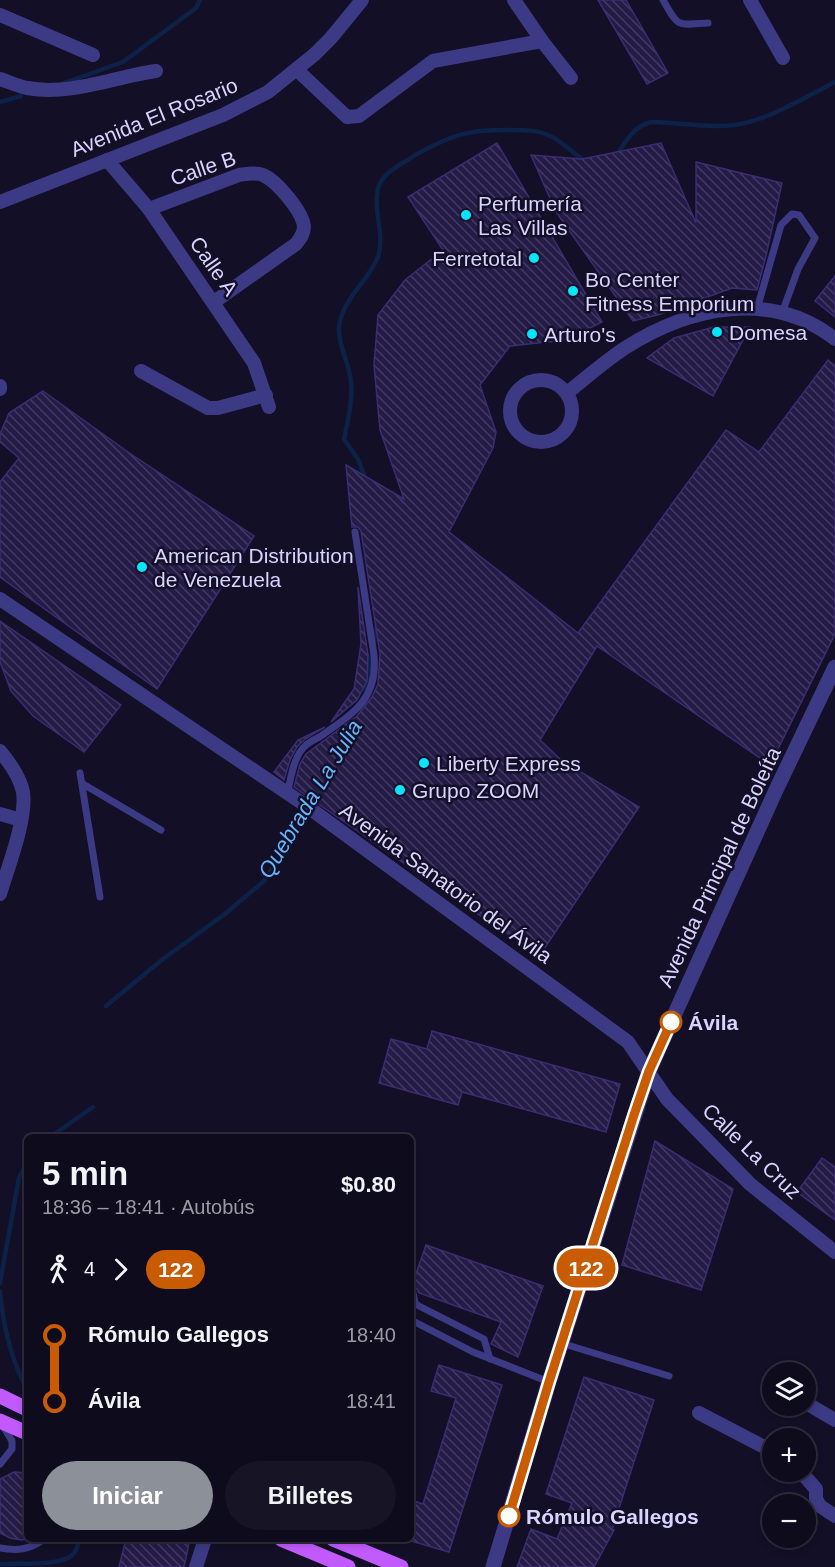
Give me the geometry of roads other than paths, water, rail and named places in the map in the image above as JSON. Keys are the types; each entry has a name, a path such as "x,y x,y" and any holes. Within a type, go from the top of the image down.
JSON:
{"main road":[{"path":"0,1396 24,1408"},
{"path":"0,1421 24,1431"},
{"path":"288,1542 348,1567"},
{"path":"340,1542 401,1567"}],"street":[{"name":"Avenida El Rosario","path":"0,202 223,115 268,92 297,70 331,38 362,0"},
{"path":"514,0 571,78"},
{"path":"750,0 783,58"},
{"path":"0,15 93,55"},
{"path":"297,70 347,117 352,118 359,116 433,61 542,41"},
{"path":"0,79 27,88 50,90 156,71"},
{"name":"Calle A","path":"107,160 149,209 214,302 254,363 268,401 208,408 141,371"},
{"name":"Calle B","path":"149,209 249,173 272,180 299,211 304,229 303,235 296,244 214,302"},
{"path":"567,393 625,348 663,328 703,313 735,307 757,309 808,322 835,339"},
{"path":"538,380 549,381 559,385 567,393 572,405 572,416 568,427 561,435 541,442 527,439 514,427 510,416 510,406 517,390 526,384 538,380"},
{"name":"Avenida Sanatorio del Ávila","path":"0,599 288,794 628,1042 649,1071"},
{"name":"Avenida Principal de Boleíta","path":"493,1567 561,1343 649,1071 776,790 835,668"},
{"path":"0,751 20,782 24,808 0,894"},
{"path":"0,814 21,820"},
{"name":"Calle La Cruz","path":"649,1071 667,1099 750,1184 835,1252"},
{"path":"816,1409 835,1420"},
{"path":"699,1413 762,1446"},
{"path":"810,1482 816,1489 816,1499 820,1506 835,1516"},
{"path":"196,1567 203,1542"}],"lane":[{"path":"663,0 676,23 681,25 708,23"},
{"path":"757,309 781,225 792,214 799,215 815,237 798,269 782,314"},
{"path":"288,794 296,759 304,746 354,710 368,696 373,684 374,655 355,532"},
{"path":"80,773 100,897"},
{"path":"83,784 161,830"},
{"path":"414,1298 415,1303 419,1306 481,1337 485,1341 490,1359"},
{"path":"414,1321 490,1359 549,1382"},
{"path":"561,1343 669,1376"},
{"path":"0,1421 12,1441 12,1449 0,1464"},
{"path":"0,1548 22,1549 40,1542"}],"waterway":[{"path":"64,83 123,62 196,8 200,0"},
{"name":"Quebrada La Julia","path":"617,154 639,127 651,122 734,125 786,108 835,82"},
{"path":"0,102 21,96"},
{"name":"Quebrada La Julia","path":"366,480 358,459 344,439 350,410 351,388 339,328 345,309 378,257 380,239 377,194 382,180 396,167 430,147 452,137 473,132 526,130 544,133 585,161"},
{"name":"Quebrada La Julia","path":"374,642 377,624"},
{"name":"Quebrada La Julia","path":"362,713 372,653"},
{"name":"Quebrada La Julia","path":"106,1006 163,959 225,914 265,880 307,809"},
{"path":"54,1134 93,1107"},
{"path":"0,1283 19,1178 24,1168"},
{"path":"0,1291 9,1342 24,1383"},
{"path":"0,1564 48,1563 65,1559 75,1552 78,1542"}],"place":[{"name":"Perfumería Las Villas","path":"466,215"},
{"name":"Ferretotal","path":"534,258"},
{"name":"Bo Center Fitness Emporium","path":"573,291"},
{"name":"Domesa","path":"717,332"},
{"name":"Arturo's","path":"532,334"},
{"name":"American Distribution de Venezuela","path":"142,567"},
{"name":"Liberty Express","path":"424,763"},
{"name":"Grupo ZOOM","path":"400,790"},
{"name":"Ávila","path":"671,1022"},
{"name":"Rómulo Gallegos","path":"509,1516"}]}
